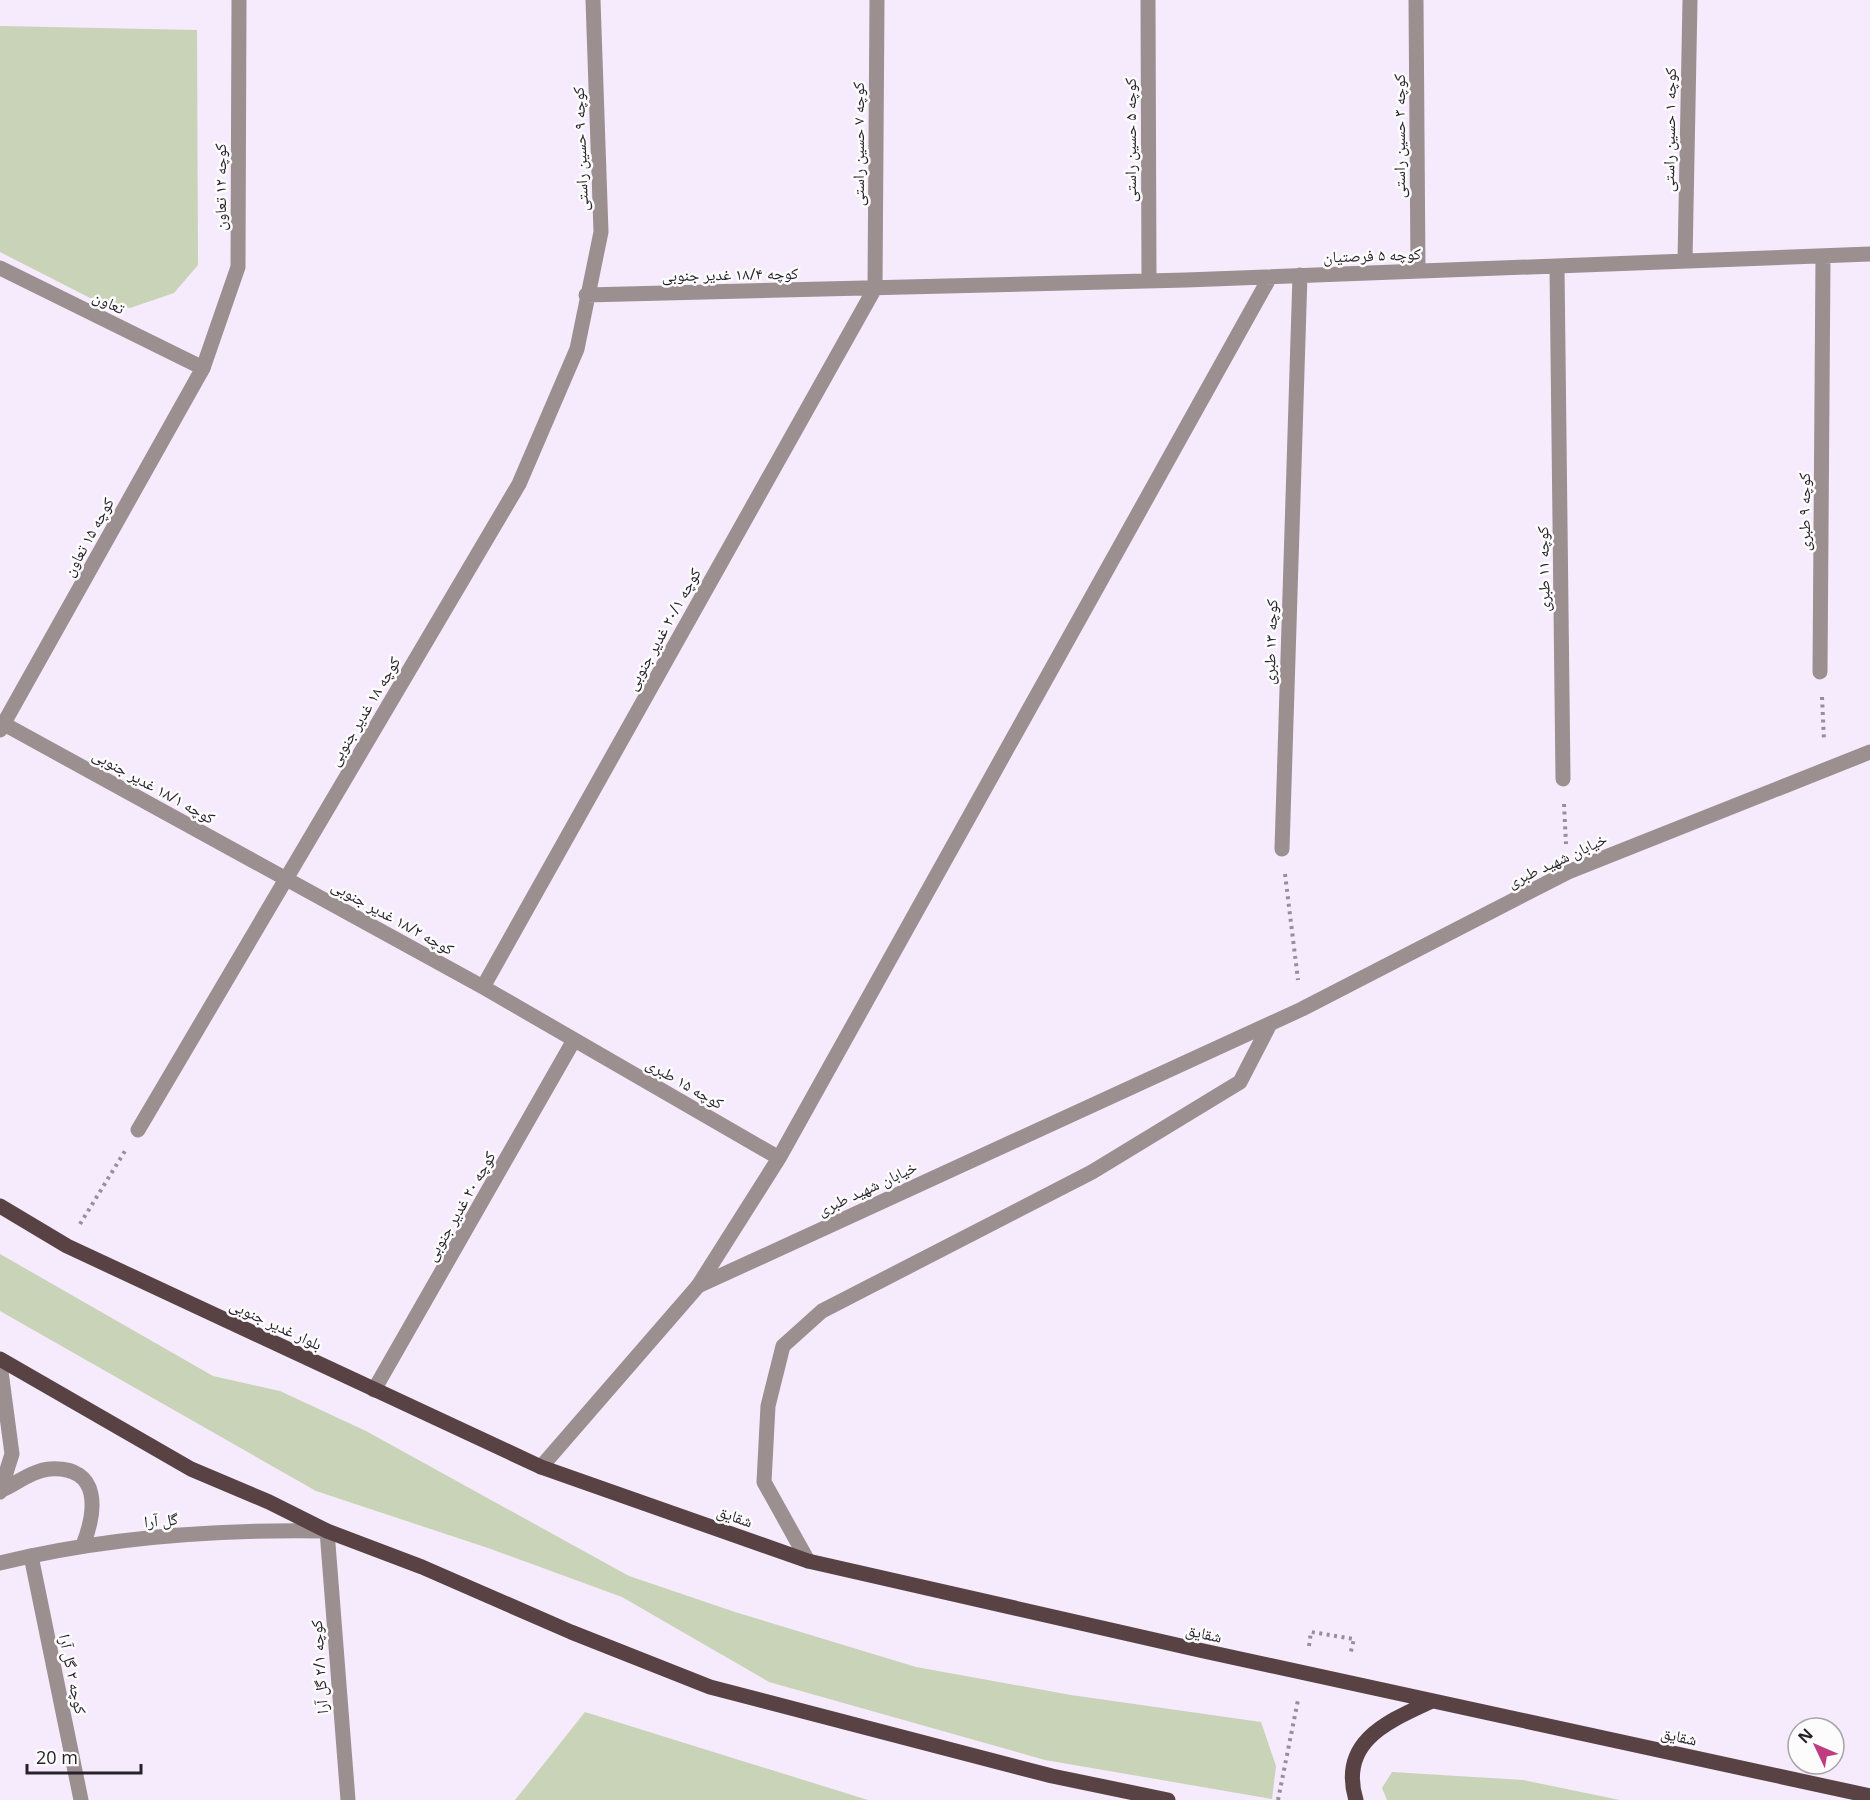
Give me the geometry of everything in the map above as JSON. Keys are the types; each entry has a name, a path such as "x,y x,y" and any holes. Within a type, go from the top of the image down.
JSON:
{"main road":[{"name":"بلوار غدیر جنوبی","path":"0,1206 66,1246 541,1467"},
{"path":"0,1359 190,1469 269,1502 327,1531 423,1567 571,1632 710,1687 1052,1776 1168,1800"},
{"name":"شقایق","path":"541,1467 808,1561 1432,1701 1870,1796"},
{"path":"1356,1800 1352,1786 1355,1762 1365,1740 1378,1727 1432,1701"}],"street":[{"name":"کوچه ۱۲ تعاون","path":"203,368 238,267 238,0"},
{"name":"کوچه ۹ حسین راستی","path":"586,295 601,232 593,0"},
{"name":"کوچه ۷ حسین راستی","path":"875,288 877,0"},
{"name":"کوچه ۵ حسین راستی","path":"1148,0 1149,281"},
{"name":"کوچه ۳ حسین راستی","path":"1416,0 1418,271"},
{"name":"کوچه ۱ حسین راستی","path":"1685,261 1690,0"},
{"name":"کوچه ۵ فرصتیان","path":"875,288 1270,277 1870,254"},
{"name":"کوچه ۹ طبری","path":"1820,672 1824,256"},
{"name":"کوچه ۱۱ طبری","path":"1557,266 1563,779"},
{"name":"تعاون","path":"0,268 203,368"},
{"name":"کوچه ۱۳ طبری","path":"1282,849 1300,275"},
{"path":"698,1286 778,1158 1270,277"},
{"name":"کوچه ۱۸/۴ غدیر جنوبی","path":"586,295 875,288"},
{"name":"کوچه ۲۰/۱ غدیر جنوبی","path":"483,987 875,288"},
{"name":"کوچه ۱۸ غدیر جنوبی","path":"138,1130 519,484 577,348 586,295"},
{"name":"کوچه ۱۵ تعاون","path":"2,727 203,368"},
{"name":"کوچه ۱۸/۱ غدیر جنوبی","path":"2,727 286,880"},
{"name":"خیابان شهید طبری","path":"541,1467 698,1286 1302,1009 1568,872 1870,752"},
{"name":"کوچه ۱۸/۲ غدیر جنوبی","path":"286,880 483,987 574,1040"},
{"path":"808,1561 764,1482 768,1406 783,1346 822,1311 1092,1172 1240,1082 1270,1024"},
{"name":"کوچه ۱۵ طبری","path":"574,1040 778,1158"},
{"name":"کوچه ۲۰ غدیر جنوبی","path":"374,1390 574,1040"},
{"path":"0,1364 12,1455 1,1491"},
{"path":"1,1491 51,1469 78,1476 87,1484 94,1507 93,1521 83,1545"},
{"name":"گل آرا","path":"0,1563 83,1545 254,1530 327,1531"},
{"name":"کوچه ۲/۱ گل آرا","path":"327,1531 348,1800"},
{"name":"کوچه ۲ گل آرا","path":"31,1556 81,1800"}],"path":[{"path":"1820,672 1826,768"},
{"path":"1563,779 1568,872"},
{"path":"1282,849 1302,1009"},
{"path":"66,1246 138,1130"},
{"path":"1307,1654 1311,1632 1354,1639"},
{"path":"1278,1800 1298,1699"}],"green space":[{"path":"0,26 197,30 198,265 174,293 130,308 96,301 0,252"},
{"path":"0,1254 213,1376 280,1391 366,1431 629,1576 735,1612 916,1667 1071,1695 1261,1722 1276,1766 1272,1799 1045,1760 769,1682 622,1597 488,1548 316,1491 0,1311"},
{"path":"585,1712 868,1800 515,1800"},
{"path":"1392,1772 1523,1780 1620,1800 1387,1800 1382,1788"}]}
